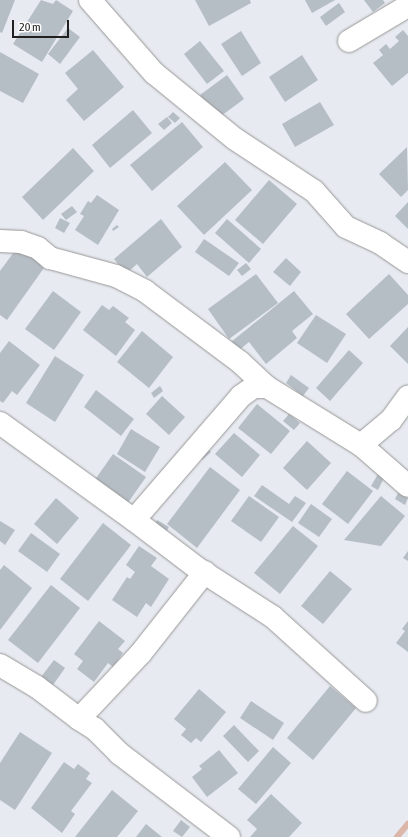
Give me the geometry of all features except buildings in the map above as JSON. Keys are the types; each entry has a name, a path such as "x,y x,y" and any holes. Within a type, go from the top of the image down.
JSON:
{"street":[{"path":"90,0 154,73 235,139 314,191 346,227 380,243 408,262"},
{"path":"349,41 408,6"},
{"path":"0,241 21,242 38,248 50,258 116,276 145,291 240,362 267,388 361,445 408,486"},
{"path":"134,520 241,396 254,387 267,388"},
{"path":"361,445 391,420 408,397"},
{"path":"0,423 205,572 273,617 366,701"},
{"path":"79,719 141,653 205,572"},
{"path":"0,665 37,686 79,719 95,729 120,754 229,837"}],"waterway":[{"path":"397,837 408,824"}]}
